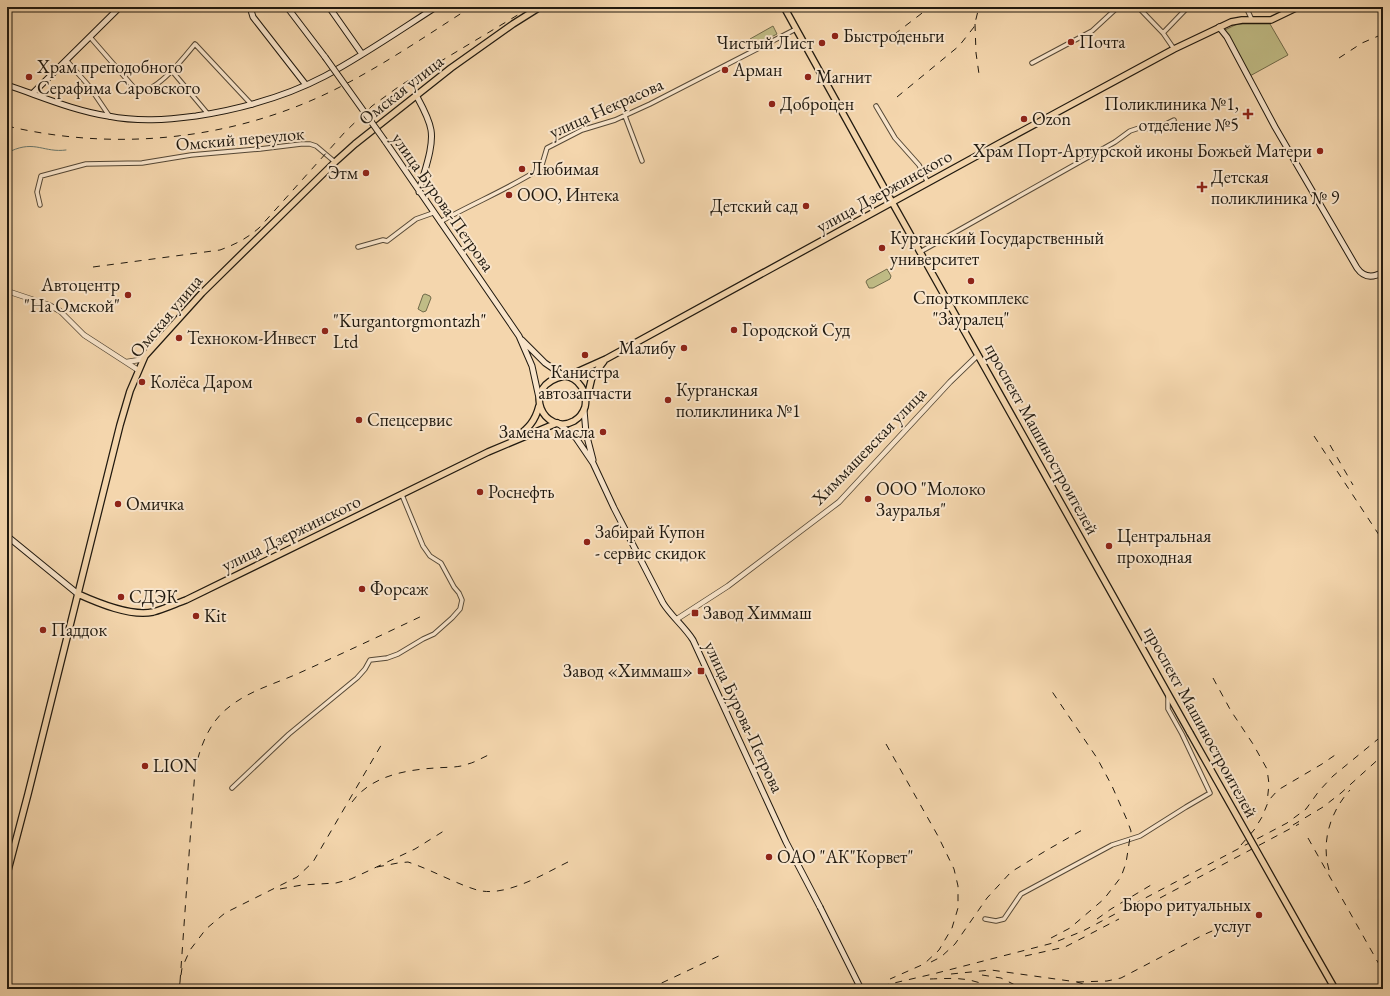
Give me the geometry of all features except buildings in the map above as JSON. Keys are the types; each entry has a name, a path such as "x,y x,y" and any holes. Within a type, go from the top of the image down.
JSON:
{"main road":[{"path":"33,94 120,7"},
{"path":"250,7 253,17 306,85"},
{"name":"улица Бурова-Петрова","path":"287,7 385,141 433,213 519,336 545,363 566,376"},
{"path":"329,7 362,54"},
{"path":"7,85 82,110 110,117 149,121 230,111 252,105 306,85 325,76 436,7"},
{"name":"Омская улица","path":"7,874 120,424 130,391 145,356 202,292 335,162 461,60 540,7"},
{"name":"проспект Машиностроителей","path":"784,7 1168,695 1335,989"},
{"name":"улица Дзержинского","path":"566,376 606,359 1174,49 1220,27 1237,21 1271,20 1298,7"},
{"path":"1220,27 1357,268 1363,275 1367,276 1375,276 1383,272"},
{"path":"416,95 428,120 431,134 429,155 419,192"},
{"path":"412,182 423,176"},
{"name":"улица Бурова-Петрова","path":"519,336 532,366 539,398"},
{"name":"улица Дзержинского","path":"586,402 592,378 606,359"},
{"path":"566,376 576,381 582,387 586,402 584,410 579,417 572,422 565,424 548,419 540,406 539,398 542,390 548,382 556,378 566,376"},
{"name":"улица Дзержинского","path":"511,442 530,427 540,406"},
{"name":"улица Бурова-Петрова","path":"584,410 586,433 593,463"},
{"name":"улица Бурова-Петрова","path":"558,423 576,438 593,463 614,508 663,603 668,611 686,629 699,650 786,842 861,989"},
{"name":"улица Дзержинского","path":"78,594 94,601 126,611 152,612 186,600 488,452 558,423"},
{"path":"7,536 78,594"}],"street":[{"path":"1032,63 1092,31 1118,7"},
{"path":"1138,7 1163,33 1174,49"},
{"path":"1163,33 1188,7"},
{"path":"1246,7 1252,20"},
{"name":"улица Некрасова","path":"440,222 541,168 547,148 582,130 625,116 665,97 796,29"},
{"path":"90,37 136,90 140,92 146,90 172,71 195,44 252,105"},
{"path":"67,60 89,86 110,117"},
{"path":"172,71 208,114"},
{"path":"876,106 895,138 919,165 928,183"},
{"path":"625,116 642,161"},
{"path":"920,252 1104,148 1130,131 1139,128 1156,129 1174,120"},
{"name":"Омский переулок","path":"40,205 38,192 41,176 86,164 142,163 191,155 301,144 316,146 335,162"},
{"path":"358,247 383,240 387,241 416,219 433,213"},
{"path":"7,291 49,305 60,311 84,334 138,370"},
{"name":"Химмашевская улица","path":"677,619 728,586 839,502 950,382 978,355"},
{"path":"126,362 139,360 145,356"},
{"path":"232,788 290,734 357,678 365,669 370,660 387,658 398,654 434,634 460,609 462,600 441,564 430,556 423,546 402,495"},
{"path":"985,919 996,921 1004,920 1021,894 1112,845 1140,836 1210,793 1182,734 1168,709 1168,695"}],"shaded area":[{"path":"1237,24 1270,24 1288,55 1248,77 1225,30"},
{"path":"773,26 777,34 754,46 750,39"},
{"path":"887,269 891,276 890,279 873,288 869,288 866,282 867,280"},
{"path":"425,294 431,298 426,311 423,312 418,309 423,295"}],"waterway":[{"path":"7,160 11,151 19,148 33,147 52,150 66,150"}],"railway":[{"path":"7,126 48,134 90,138 132,139 174,136 215,130 256,120 295,107 352,81 471,7"},
{"path":"93,267 220,250 245,238 259,228 345,132 372,106 401,85 531,7"},
{"path":"883,43 930,7"},
{"path":"897,97 959,46 974,27 979,7"},
{"path":"975,24 976,53 979,74"},
{"path":"1339,58 1362,43 1383,34"},
{"path":"1314,436 1383,541"},
{"path":"1330,445 1353,485"},
{"path":"180,982 195,770 203,744 211,727 222,713 245,696 313,667 424,615"},
{"path":"1213,678 1231,711 1253,744 1267,769 1269,784 1267,803"},
{"path":"1051,690 1097,758 1112,786 1131,831 1126,863 1121,877 1104,899 1070,928 1051,938"},
{"path":"868,989 1053,943 1083,931 1287,823 1306,809 1319,791 1333,776 1383,735"},
{"path":"179,989 182,968 190,950 206,929 225,913 297,877 313,862 383,742"},
{"path":"886,744 938,836 954,869 958,886 958,908 952,928 939,950 924,964 890,979"},
{"path":"1241,845 1254,830 1262,817 1269,800 1278,790 1338,753"},
{"path":"352,802 369,786 389,776 412,770 460,766 474,762 491,754"},
{"path":"1293,825 1323,807 1341,793 1383,755"},
{"path":"1329,870 1326,849 1329,828 1337,808 1350,790"},
{"path":"1160,898 1299,824"},
{"path":"280,889 302,885 336,883 351,879 415,849 447,829"},
{"path":"931,962 941,957 955,944 987,898 1011,872 1084,829"},
{"path":"1308,838 1380,966"},
{"path":"377,867 408,862 468,887 488,892 513,888 537,878 570,861"},
{"path":"1097,919 1156,882"},
{"path":"1025,956 1065,947 1119,919"},
{"path":"1077,982 1107,981 1121,978 1203,935 1233,922"},
{"path":"649,989 723,954"},
{"path":"951,974 991,970 1077,982 1100,989"},
{"path":"982,975 1001,978 1023,989"},
{"path":"930,979 948,978 970,980 995,989"},
{"path":"859,989 873,985"},
{"path":"1095,985 1113,989"}],"place":[{"name":"Быстроденьги","path":"835,36"},
{"name":"Почта","path":"1071,42"},
{"name":"Чистый Лист","path":"822,43"},
{"name":"Арман","path":"725,70"},
{"name":"Храм преподобного Серафима Саровского","path":"29,77"},
{"name":"Магнит","path":"808,77"},
{"name":"Доброцен","path":"772,104"},
{"name":"Поликлиника №1, отделение №5","path":"1248,114"},
{"name":"Ozon","path":"1024,119"},
{"name":"Храм Порт-Артурской иконы Божьей Матери","path":"1320,151"},
{"name":"Любимая","path":"522,169"},
{"name":"Этм","path":"366,173"},
{"name":"Детская поликлиника № 9","path":"1202,187"},
{"name":"ООО, Интека","path":"509,195"},
{"name":"Детский сад","path":"806,206"},
{"name":"Курганский Государственный университет","path":"882,248"},
{"name":"Спорткомплекс \"Зауралец\"","path":"971,281"},
{"name":"Автоцентр \"На Омской\"","path":"128,295"},
{"name":"Городской Суд","path":"734,330"},
{"name":"\"Kurgantorgmontazh\" Ltd","path":"325,331"},
{"name":"Техноком-Инвест","path":"179,338"},
{"name":"Малибу","path":"684,348"},
{"name":"Канистра автозапчасти","path":"585,355"},
{"name":"Колёса Даром","path":"142,382"},
{"name":"Курганская поликлиника №1","path":"668,400"},
{"name":"Спецсервис","path":"359,420"},
{"name":"Замена масла","path":"603,432"},
{"name":"Роснефть","path":"480,492"},
{"name":"ООО \"Молоко Зауралья\"","path":"868,499"},
{"name":"Омичка","path":"118,504"},
{"name":"Забирай Купон - сервис скидок","path":"587,542"},
{"name":"Центральная проходная","path":"1109,546"},
{"name":"Форсаж","path":"362,589"},
{"name":"СДЭК","path":"121,597"},
{"name":"Завод Химмаш","path":"695,613"},
{"name":"Kit","path":"196,616"},
{"name":"Паддок","path":"43,630"},
{"name":"Завод «Химмаш»","path":"701,671"},
{"name":"LION","path":"145,766"},
{"name":"ОАО \"АК\"Корвет\"","path":"769,857"},
{"name":"Бюро ритуальных услуг","path":"1259,915"}]}
